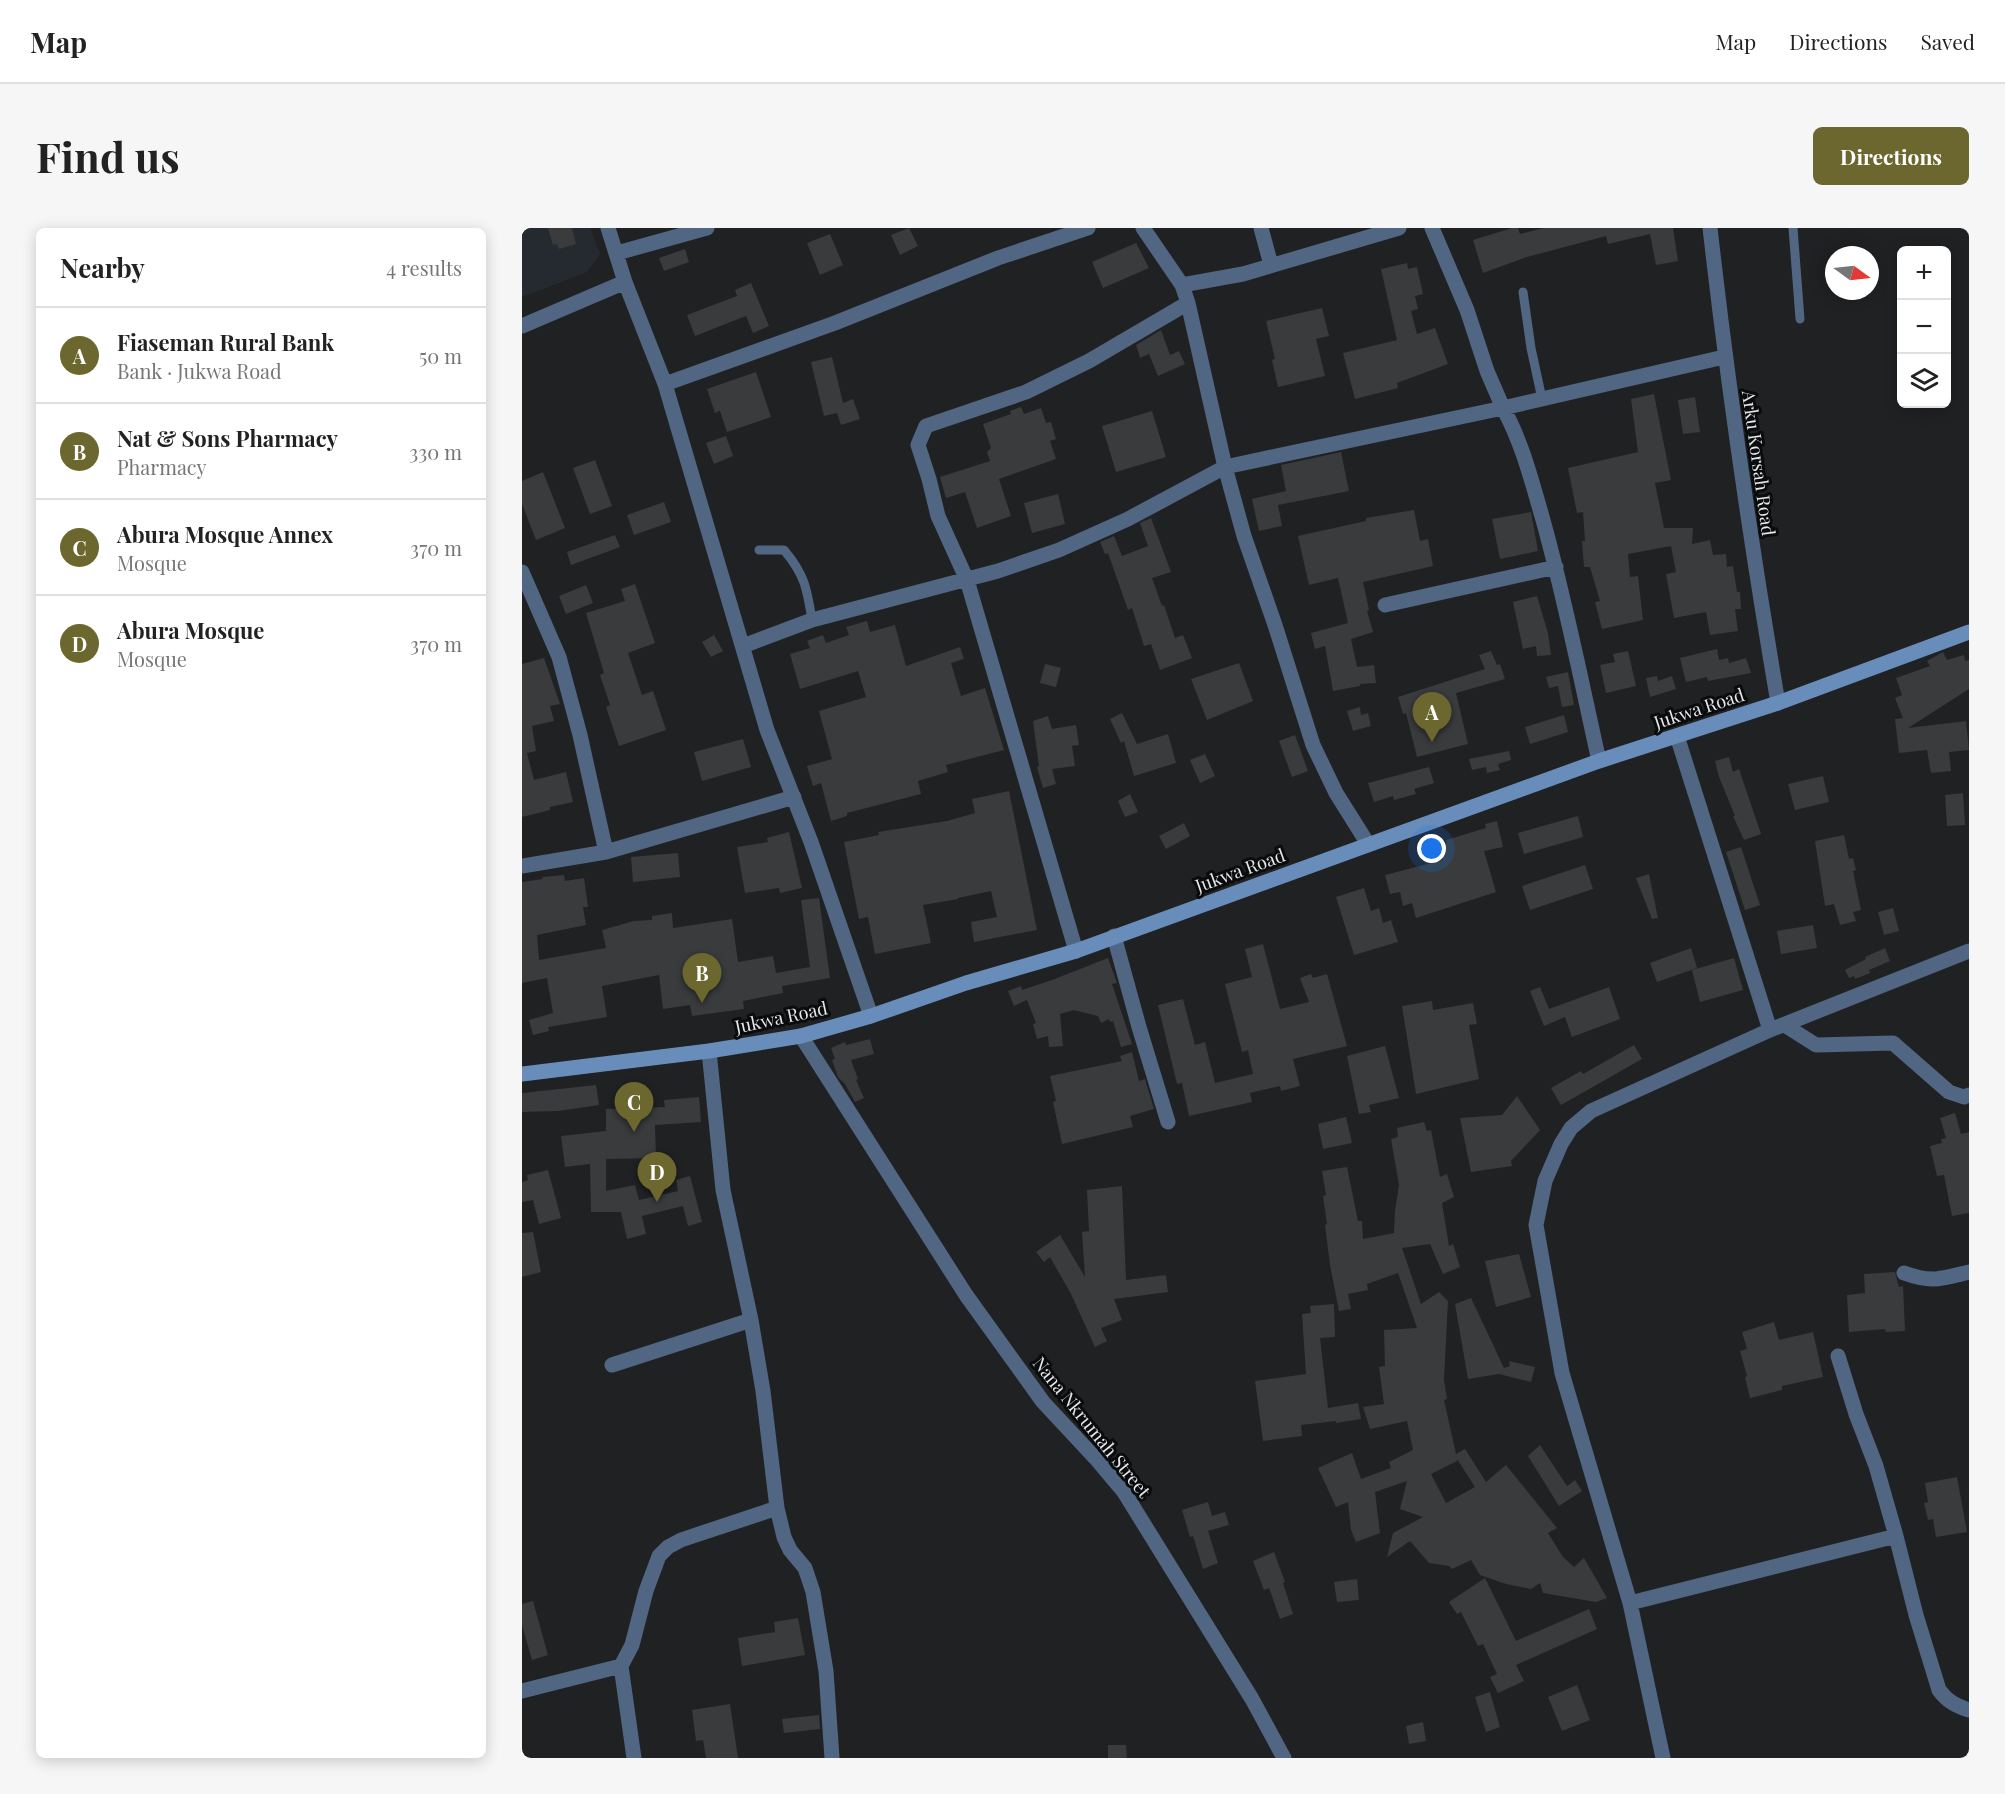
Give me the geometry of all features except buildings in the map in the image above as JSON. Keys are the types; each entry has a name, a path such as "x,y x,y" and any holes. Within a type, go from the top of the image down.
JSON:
{"main road":[{"name":"Jukwa Road","path":"522,1074 709,1051 801,1036 871,1016 966,983 1076,951 1599,761 1778,703 1969,632"}],"street":[{"path":"608,228 625,282 665,384 767,730 829,892 871,1016"},
{"path":"617,253 707,228"},
{"path":"665,384 835,323 998,258 1088,228"},
{"path":"1143,228 1182,285 1188,303 1225,467 1244,536 1313,745 1336,793 1368,844"},
{"path":"1261,228 1272,265"},
{"path":"1182,285 1243,274 1399,228"},
{"path":"1432,228 1467,310 1487,371 1512,425 1522,454 1556,567 1599,761"},
{"name":"Arku Korsah Road","path":"1710,228 1749,530 1778,703"},
{"path":"522,326 625,282"},
{"path":"1076,951 967,580 938,516 918,446 926,426 1026,392 1089,361 1188,303"},
{"path":"743,646 812,620 967,580 1059,550 1128,519 1225,467 1503,408 1725,357"},
{"path":"1385,605 1556,567"},
{"path":"522,572 559,657 580,735 606,852"},
{"path":"1677,736 1770,1030"},
{"path":"522,866 606,852 794,797"},
{"path":"1114,936 1138,1027 1168,1122"},
{"path":"1663,1758 1630,1603 1562,1373 1536,1225 1545,1180 1571,1128 1591,1111 1770,1030 1786,1026 1969,951"},
{"path":"1786,1026 1816,1045 1893,1043 1950,1092 1964,1097 1969,1095"},
{"name":"Nana Nkrumah Street","path":"801,1036 966,1295 1042,1402 1124,1492 1252,1699 1284,1758"},
{"path":"709,1051 723,1190 751,1320 763,1391 777,1508 784,1537 790,1550 805,1568 813,1592 826,1671 832,1758"},
{"path":"1904,1273 1925,1280 1943,1279 1969,1272"},
{"path":"612,1365 751,1320"},
{"path":"1838,1356 1856,1414 1876,1466 1919,1626 1939,1690 1954,1704 1969,1710"},
{"path":"634,1758 621,1666 632,1645 646,1591 659,1556 668,1546 681,1540 777,1508"},
{"path":"1630,1603 1896,1536"},
{"path":"522,1691 621,1666"}],"lane":[{"path":"1793,228 1800,319"},
{"path":"1523,292 1531,348 1542,399"},
{"path":"759,550 784,550 799,567 807,592 812,620"}],"shaded area":[{"path":"522,228 590,228 600,254 587,272 522,297"}],"place":[{"name":"Fiaseman Rural Bank","path":"1432,742"},
{"name":"Nat & Sons Pharmacy","path":"702,1003"},
{"name":"Abura Mosque Annex","path":"634,1132"},
{"name":"Abura Mosque","path":"657,1202"}]}
